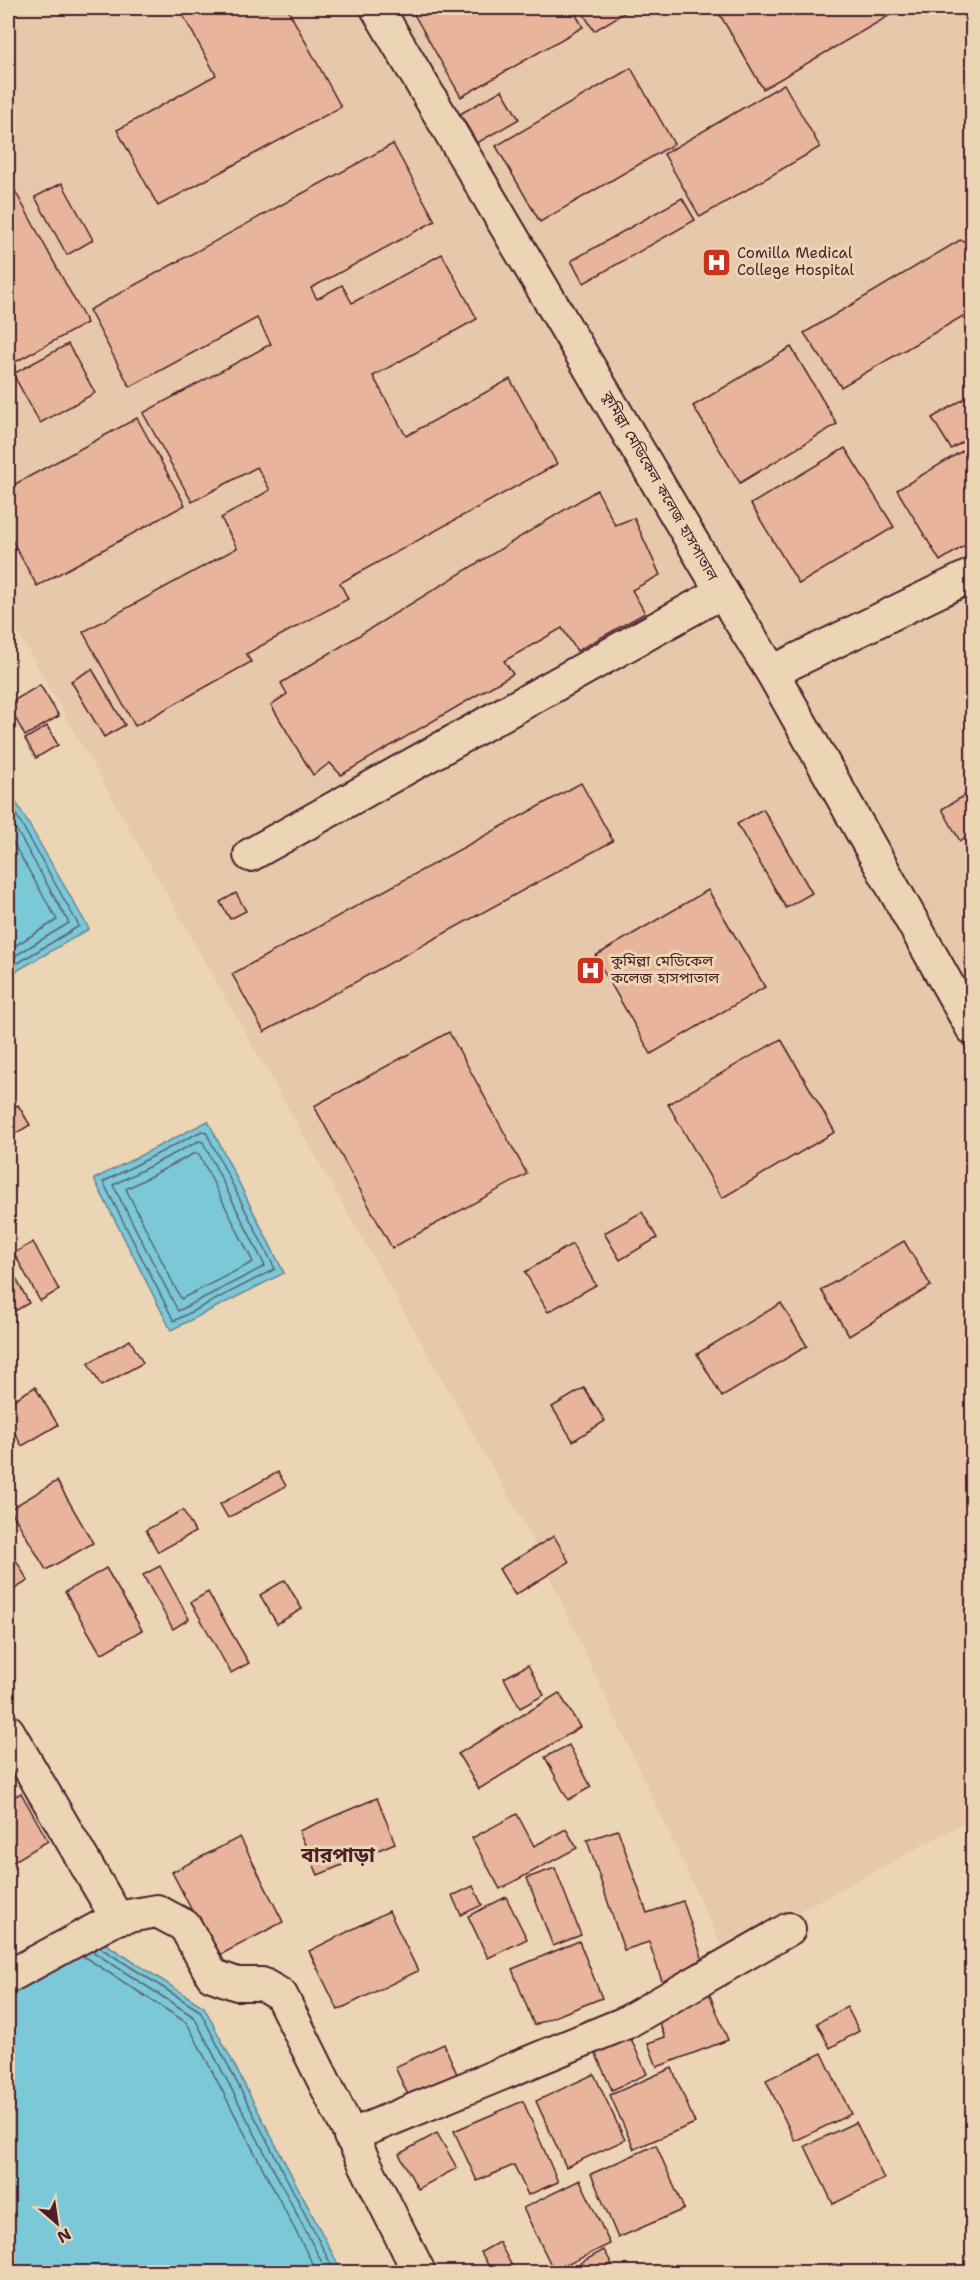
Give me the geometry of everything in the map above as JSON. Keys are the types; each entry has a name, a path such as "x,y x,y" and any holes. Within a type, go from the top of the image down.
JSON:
{"street":[{"name":"কুমিল্লা মেডিকেল কলেজ হাসপাতাল","path":"377,8 722,592 772,672 972,1028"},
{"path":"772,672 968,588"},
{"path":"250,855 722,592"},
{"path":"8,1731 117,1918"},
{"path":"8,1977 117,1918 157,1911 185,1926 212,1975 237,1984 262,1984 281,1995 419,2272"},
{"path":"350,2136 625,2023 789,1929"}],"shaded area":[{"name":"কুমিল্লা মেডিকেল কলেজ হাসপাতাল","path":"18,8 972,8 972,1819 724,1951 528,1530 8,615 8,14"}],"water":[{"path":"8,788 89,929 8,976"},
{"path":"208,1121 284,1273 171,1330 94,1179"},
{"path":"76,1925 204,2007 342,2272 8,2272 8,1967"}],"building":[{"path":"179,8 287,8 341,107 158,206 117,130 216,75"},
{"path":"572,8 583,27 461,97 411,9"},
{"path":"580,8 632,8 594,31"},
{"path":"716,8 898,8 899,10 763,89"},
{"path":"631,68 674,144 540,222 496,146"},
{"path":"784,84 820,147 700,217 664,154"},
{"path":"502,90 519,119 477,143 460,114"},
{"path":"393,144 435,221 311,288 317,299 342,285 352,303 442,254 477,319 373,376 406,436 510,379 557,464 340,583 348,599 246,654 251,662 135,726 83,632 237,548 221,518 270,490 257,467 192,502 143,413 271,344 257,318 130,387 89,310"},
{"path":"8,178 87,323 8,366"},
{"path":"62,183 93,240 67,255 35,197"},
{"path":"682,198 695,220 584,283 571,261"},
{"path":"960,240 972,243 972,318 963,316 841,387 804,333"},
{"path":"68,344 95,393 40,423 13,374"},
{"path":"791,347 837,424 740,483 693,406"},
{"path":"972,394 972,436 951,449 932,418"},
{"path":"137,418 185,505 37,586 8,533 8,488"},
{"path":"972,445 972,541 940,561 897,490"},
{"path":"845,448 894,527 799,584 751,504"},
{"path":"597,490 615,525 634,518 660,575 632,590 645,613 577,651 562,628 504,661 513,674 341,775 330,763 313,775 271,705 287,694 281,683"},
{"path":"92,669 125,725 104,737 71,681"},
{"path":"40,685 59,716 25,736 8,704"},
{"path":"47,726 58,745 36,758 25,739"},
{"path":"581,783 613,841 264,1032 232,974"},
{"path":"972,791 972,834 960,841 942,809"},
{"path":"763,809 812,893 786,908 737,824"},
{"path":"708,890 765,987 651,1054 595,956"},
{"path":"236,893 246,911 230,919 220,902"},
{"path":"449,1032 527,1174 392,1248 314,1106"},
{"path":"781,1039 835,1132 722,1198 668,1104"},
{"path":"18,1105 30,1125 8,1138 8,1111"},
{"path":"642,1212 657,1238 620,1260 604,1233"},
{"path":"904,1241 931,1286 849,1336 821,1290"},
{"path":"33,1242 59,1290 40,1301 14,1253"},
{"path":"572,1244 596,1285 548,1312 525,1272"},
{"path":"8,1263 29,1303 8,1315"},
{"path":"781,1303 807,1346 722,1397 697,1354"},
{"path":"130,1340 143,1363 101,1386 88,1363"},
{"path":"35,1387 58,1425 22,1446 8,1421 8,1403"},
{"path":"584,1388 605,1421 573,1441 552,1407"},
{"path":"278,1472 286,1486 228,1518 220,1504"},
{"path":"57,1481 93,1543 46,1570 10,1509"},
{"path":"183,1510 195,1532 158,1552 146,1530"},
{"path":"554,1536 569,1562 515,1595 499,1569"},
{"path":"8,1546 28,1581 8,1593"},
{"path":"160,1566 189,1619 173,1629 143,1575"},
{"path":"106,1568 142,1630 101,1654 65,1592"},
{"path":"285,1580 302,1609 277,1624 260,1595"},
{"path":"208,1592 249,1663 231,1673 191,1602"},
{"path":"528,1665 544,1695 520,1708 504,1678"},
{"path":"559,1693 580,1727 479,1789 458,1754"},
{"path":"569,1745 591,1787 568,1800 545,1757"},
{"path":"21,1793 48,1841 8,1865 8,1800"},
{"path":"377,1798 395,1843 318,1875 299,1831"},
{"path":"517,1814 534,1846 566,1829 577,1848 500,1889 472,1838"},
{"path":"618,1830 647,1913 683,1901 706,1969 663,1984 649,1942 624,1950 587,1840"},
{"path":"240,1837 283,1922 216,1957 172,1872"},
{"path":"555,1868 581,1935 553,1946 527,1878"},
{"path":"473,1886 482,1905 461,1915 452,1896"},
{"path":"506,1897 527,1939 488,1958 468,1916"},
{"path":"389,1911 418,1971 338,2010 309,1951"},
{"path":"579,1941 602,1998 534,2025 512,1969"},
{"path":"707,1988 728,2040 657,2067 648,2043 665,2037 654,2009"},
{"path":"847,2007 859,2031 830,2048 817,2023"},
{"path":"628,2033 647,2074 612,2090 593,2048"},
{"path":"444,2044 457,2074 409,2097 395,2067"},
{"path":"822,2053 851,2114 795,2141 766,2080"},
{"path":"672,2068 695,2123 634,2149 610,2095"},
{"path":"594,2074 625,2140 566,2167 536,2101"},
{"path":"523,2101 558,2182 528,2195 514,2165 477,2181 454,2131"},
{"path":"856,2122 884,2179 833,2204 805,2146"},
{"path":"437,2133 457,2168 418,2189 399,2154"},
{"path":"656,2145 684,2209 618,2238 591,2174"},
{"path":"580,2180 610,2244 554,2271 523,2208"},
{"path":"499,2242 513,2268 505,2272 492,2272 481,2252"},
{"path":"604,2250 612,2264 597,2272 586,2272 580,2263"}],"place":[{"name":"Comilla Medical College Hospital","path":"716,262"},
{"name":"কুমিল্লা মেডিকেল কলেজ হাসপাতাল","path":"590,970"}],"district":[{"name":"বারপাড়া","path":"338,1855"}]}
